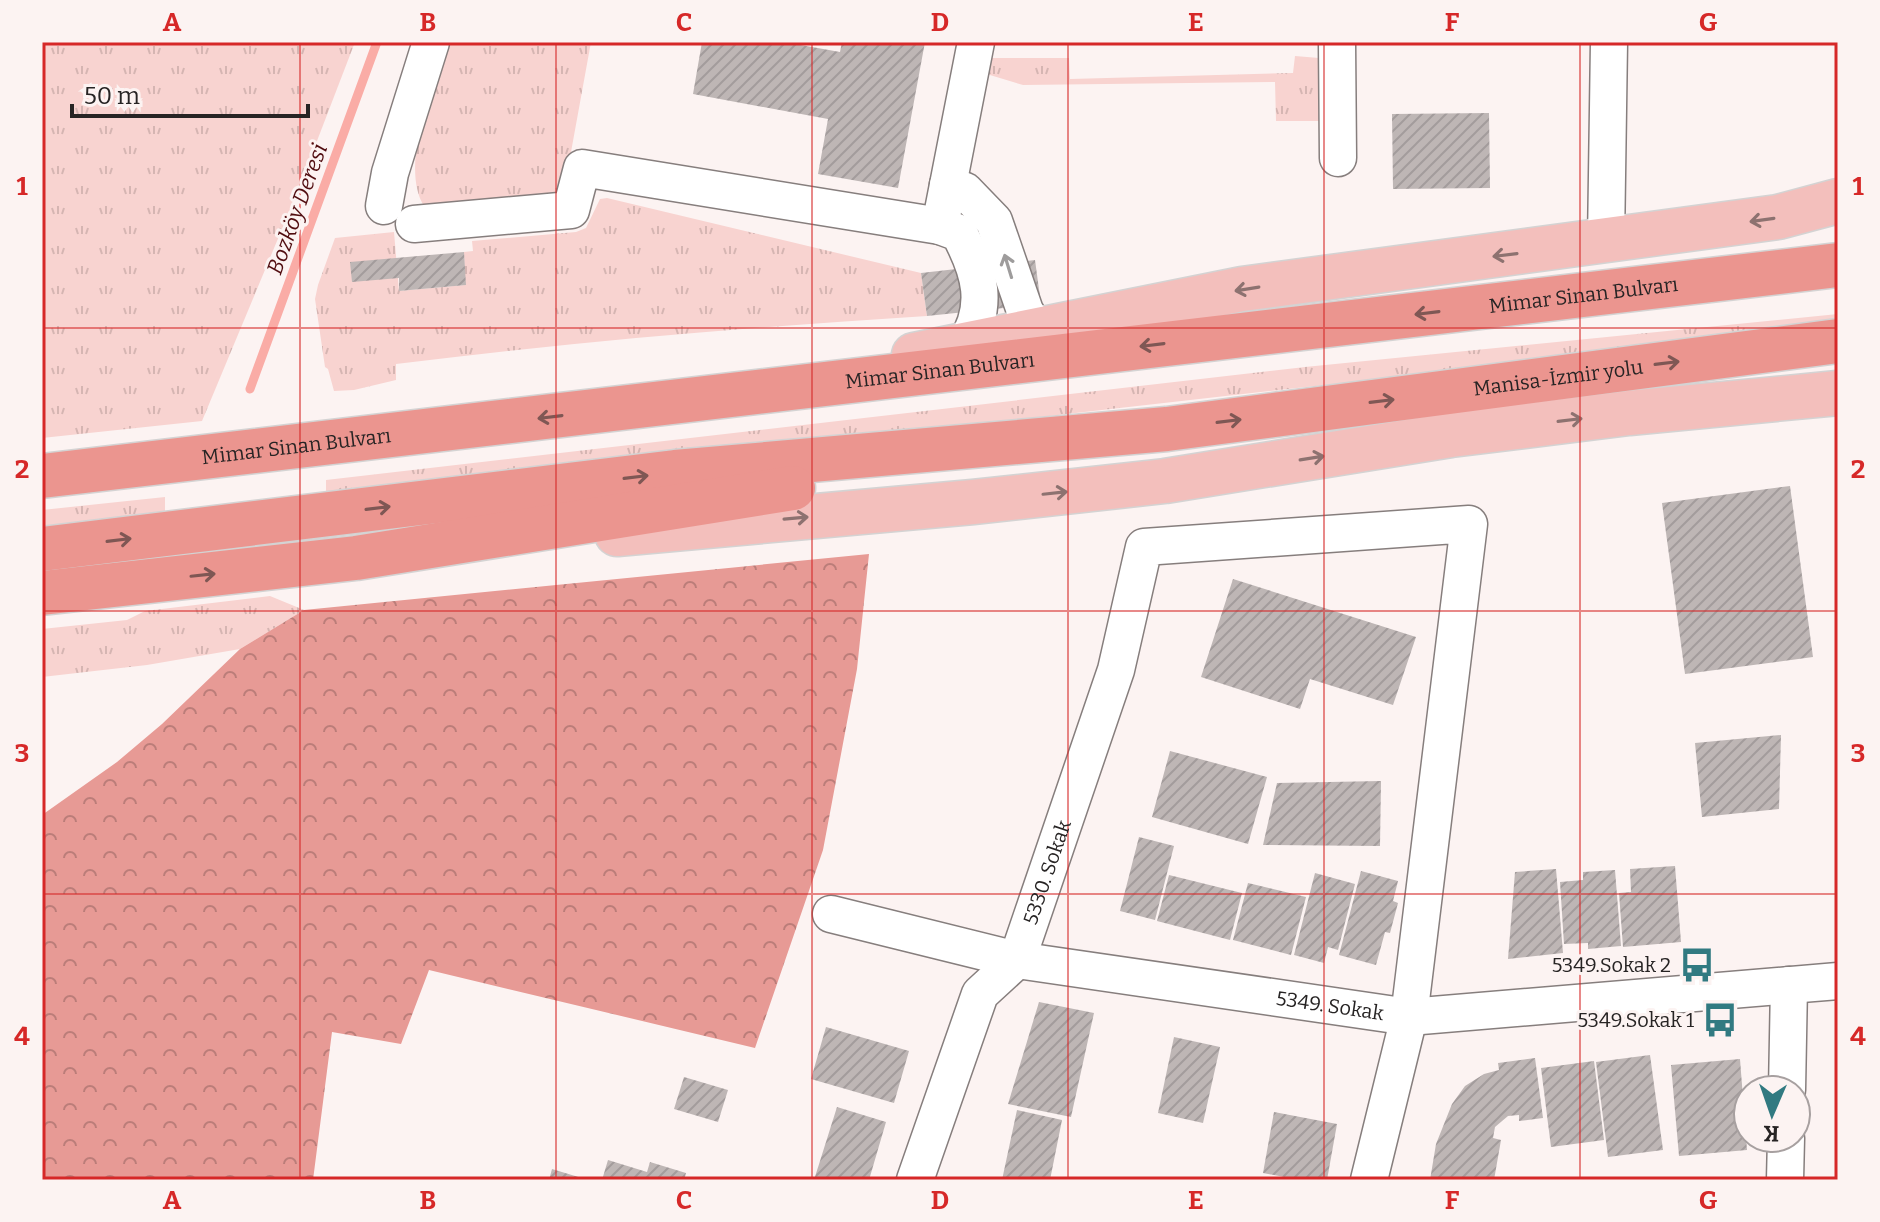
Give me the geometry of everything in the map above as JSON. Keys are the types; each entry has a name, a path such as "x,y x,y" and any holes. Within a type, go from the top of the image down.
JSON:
{"highway":[{"name":"Mimar Sinan Bulvarı","path":"42,476 1838,265"},
{"name":"Manisa-İzmir yolu","path":"1167,429 1838,341"},
{"path":"42,593 356,558 1167,429"},
{"path":"42,549 675,472 1167,429"}],"main road":[{"path":"655,404 1046,330 1242,289 1778,217 1838,201"},
{"path":"356,558 973,502 1165,481 1451,435 1629,413 1838,393"}],"street":[{"path":"384,206 390,173 431,42"},
{"path":"940,226 976,42"},
{"path":"1337,42 1338,158"},
{"path":"1606,242 1609,42"},
{"path":"414,224 571,210 582,168 940,226 959,233 973,259 981,294 974,330 964,346"},
{"path":"948,185 965,191 994,221 1025,311 1031,321 1046,330"},
{"name":"5330. Sokak","path":"915,1180 980,994 1017,960 1116,670 1144,547 1469,524 1409,1017"},
{"name":"5349. Sokak","path":"831,914 1017,960 1409,1017 1838,981"},
{"path":"1787,1074 1789,985"},
{"path":"1369,1180 1409,1017"},
{"path":"1785,1180 1786,1154"}],"green space":[{"path":"42,42 355,42 297,193 202,421 42,438"},
{"path":"448,42 591,42 571,152 559,190 550,195 424,206 417,189 417,147 427,101"},
{"path":"1295,56 1319,58 1319,121 1276,121 1275,82 1023,85 980,72 981,58 1069,58 1070,79 1293,73"},
{"path":"607,198 921,273 927,316 662,336 396,364 396,380 354,390 334,391 325,367 315,299 335,238 394,232 399,291 465,285 464,252 473,251 472,241 576,232 586,228 600,199"},
{"path":"1838,314 1838,331 1306,387 326,498 326,480 1305,367"},
{"path":"165,497 165,513 42,530 42,510"},
{"path":"869,554 857,669 823,850 755,1048 429,970 401,1044 332,1032 313,1180 42,1180 42,815 117,762 162,724 240,649 304,610"},
{"path":"270,596 304,610 240,649 147,665 42,677 42,629 127,620 145,611"}],"building":[{"path":"702,42 784,42 840,52 842,42 925,42 898,188 818,174 828,119 693,94"},
{"path":"1489,113 1490,188 1393,189 1392,114"},
{"path":"464,252 466,285 399,291 399,278 352,282 350,262"},
{"path":"1035,260 1041,304 927,316 921,273"},
{"path":"1790,486 1813,657 1685,674 1662,503"},
{"path":"1233,579 1416,637 1393,705 1310,679 1300,709 1201,677"},
{"path":"1781,735 1779,809 1702,817 1695,743"},
{"path":"1170,751 1267,777 1248,844 1152,817"},
{"path":"1381,781 1380,846 1263,845 1277,783"},
{"path":"1139,837 1174,846 1155,920 1120,911"},
{"path":"1675,866 1681,942 1623,947 1619,893 1631,892 1630,869"},
{"path":"1556,869 1563,953 1508,959 1515,872"},
{"path":"1615,870 1621,946 1588,949 1588,943 1564,944 1560,882 1583,880 1583,872"},
{"path":"1361,871 1398,881 1393,901 1398,903 1390,933 1385,932 1376,965 1339,955"},
{"path":"1315,873 1355,884 1338,950 1328,947 1324,963 1294,955"},
{"path":"1169,875 1242,893 1230,940 1157,921"},
{"path":"1248,883 1306,897 1291,955 1233,940"},
{"path":"1039,1002 1094,1013 1071,1117 1008,1104"},
{"path":"826,1027 909,1051 894,1103 811,1079"},
{"path":"1174,1037 1220,1047 1203,1123 1158,1113"},
{"path":"1650,1055 1663,1150 1608,1157 1596,1062"},
{"path":"1535,1058 1543,1118 1519,1121 1519,1115 1508,1116 1495,1127 1493,1138 1501,1140 1494,1180 1430,1180 1436,1144 1452,1104 1465,1086 1484,1074 1499,1070 1498,1063"},
{"path":"1740,1059 1741,1074 1732,1074 1732,1151 1679,1156 1671,1065"},
{"path":"1594,1061 1604,1140 1551,1147 1541,1068"},
{"path":"684,1077 728,1090 718,1122 674,1109"},
{"path":"837,1107 886,1122 869,1180 814,1180"},
{"path":"1017,1110 1062,1120 1050,1180 1002,1180"},
{"path":"1274,1112 1337,1124 1327,1180 1300,1180 1263,1173"},
{"path":"608,1160 647,1172 650,1162 686,1173 684,1180 602,1180"},
{"path":"552,1169 585,1179 585,1180 549,1180"}],"waterway":[{"name":"Bozköy Deresi","path":"250,389 377,42"}],"place":[{"name":"5349.Sokak 2","path":"1697,965"},
{"name":"5349.Sokak 1","path":"1720,1020"}]}
